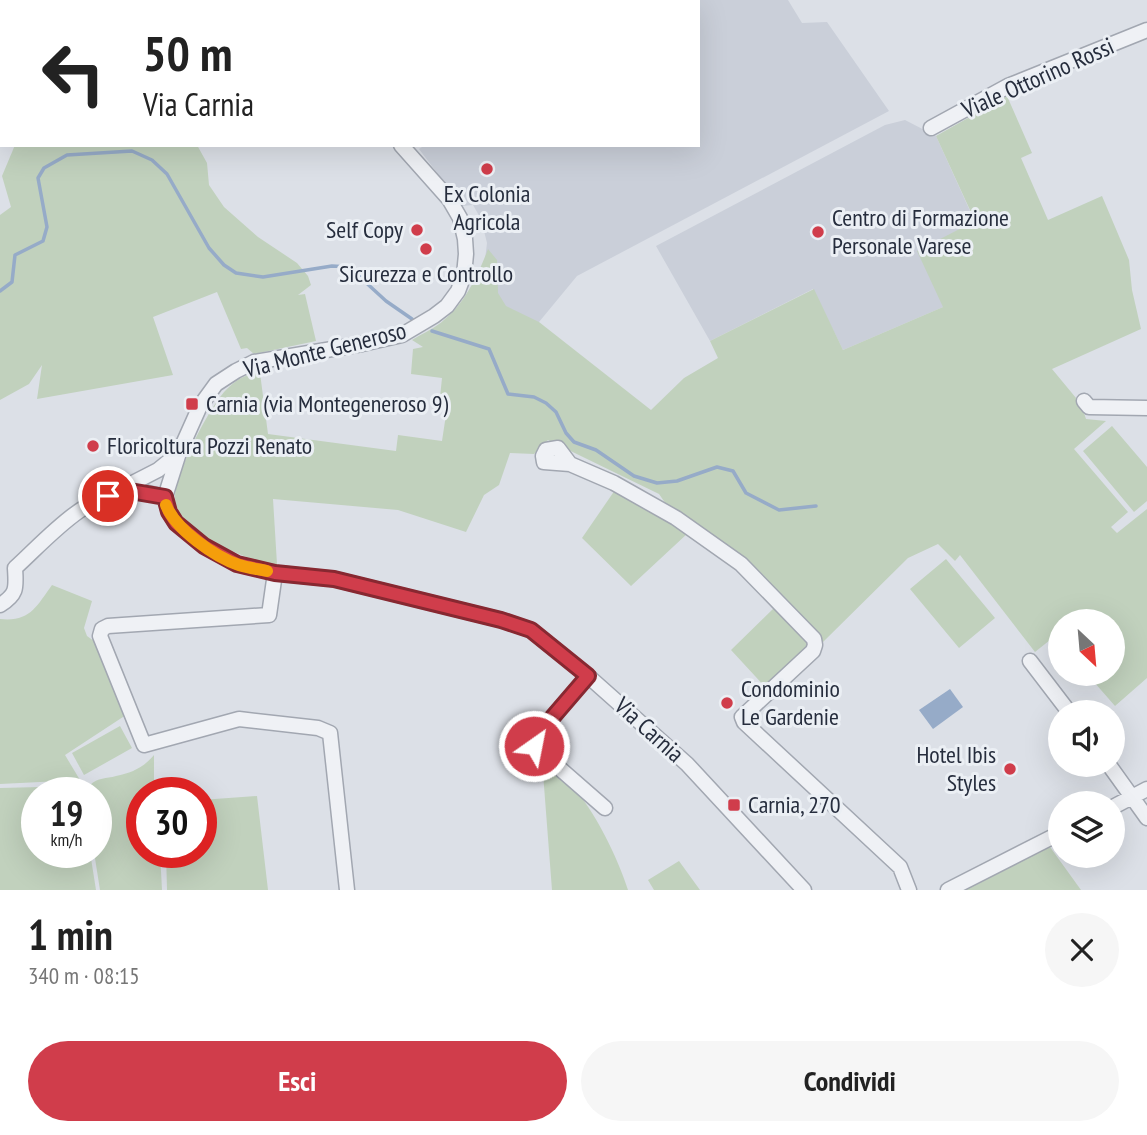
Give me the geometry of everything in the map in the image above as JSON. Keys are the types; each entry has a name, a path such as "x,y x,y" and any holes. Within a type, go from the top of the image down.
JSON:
{"street":[{"name":"Viale Ottorino Rossi","path":"931,128 1008,86 1147,30"},
{"name":"Via Monte Generoso","path":"108,496 130,491 165,497 179,453 200,406 216,384 236,371 254,362 402,335 447,306 458,291 464,275 466,239 460,218 449,199 403,147"},
{"path":"1084,401 1089,407 1147,408"},
{"name":"Via Monte Generoso","path":"0,605 11,598 16,588 15,568 70,519 89,505 158,470 179,453"},
{"path":"570,464 614,483 676,518 741,564 814,639 813,651 742,717 744,722 900,867 909,890"},
{"name":"Via Carnia","path":"165,497 169,512 176,523 204,546 237,564 275,573 334,579 531,630 588,676 687,764 804,890"},
{"path":"275,573 269,615 108,626 102,629 100,636 144,745 239,719 318,728 330,733 347,890"},
{"path":"1030,661 1060,700"},
{"path":"588,676 533,740 534,746 605,808"},
{"path":"1117,777 1147,818"},
{"path":"1125,801 1147,789"},
{"path":"948,890 1048,839"}],"shaded area":[{"path":"700,0 788,0 802,23 827,22 889,111 577,276 539,322 511,335 481,293 487,243 481,219 473,205 462,206 419,149 700,147"},
{"name":"Centro di Formazione Personale Varese","path":"905,120 936,136 975,222 943,307 843,350 813,289 710,341 656,246 885,125"}],"green space":[{"path":"1007,96 1032,153 1021,158 1048,220 1102,196 1129,260 1132,290 1141,329 1052,369 1081,404 1086,419 1106,421 1074,449 1128,512 1111,527 1117,533 1147,509 1147,678 1122,700 1110,700 1098,686 1125,686 1125,609 1048,609 1048,642 1035,652 960,555 955,561 938,544 908,558 823,642 741,556 668,507 659,494 548,440 534,454 510,453 499,485 484,495 466,532 398,510 273,499 275,566 234,552 204,536 182,517 176,506 178,481 201,428 227,389 251,374 260,373 268,434 396,451 398,435 442,441 447,408 439,407 442,378 411,374 413,349 423,347 412,340 434,328 459,305 476,277 488,249 497,260 498,293 506,306 539,322 651,410 684,378 718,358 710,341 814,289 843,350 943,307 917,251 975,221 936,136"},
{"path":"14,147 198,147 207,163 209,185 224,207 258,237 297,263 308,276 311,285 298,295 305,294 316,341 254,354 247,348 241,349 217,292 153,317 173,375 37,399 42,365 29,384 0,400 0,215 11,207 2,176"},
{"path":"1112,426 1147,467 1147,501 1134,512 1083,451"},
{"path":"615,490 688,533 631,586 582,538"},
{"path":"946,559 995,618 959,648 910,589"},
{"path":"52,585 92,601 84,628 87,636 98,644 126,715 65,755 78,777 21,777 21,783 0,784 0,619 19,618 36,606"},
{"path":"776,606 809,644 808,651 767,689 731,650"},
{"path":"120,726 132,748 84,775 72,753"},
{"path":"154,755 154,777 126,777 126,868 161,868 162,890 100,890 97,868 112,868 110,777 122,775 146,763"},
{"path":"542,760 580,795 597,820 628,890 552,890"},
{"path":"21,787 21,868 93,868 96,890 0,890 0,788"},
{"path":"257,796 268,890 167,890 166,868 217,868 217,799"},
{"path":"1048,848 1048,868 1065,868 1081,890 965,890"},
{"path":"679,861 700,890 654,890 648,880"}],"water":[{"path":"950,689 963,707 933,729 919,710"}],"waterway":[{"path":"0,291 12,282 15,255 43,241 47,227 38,178 44,168 67,155 132,151 152,160 167,174 209,248 224,265 236,273 263,277 332,266 349,267 386,301 412,319"},
{"path":"432,331 489,349 508,394 534,397 546,403 556,412 566,433 574,442 596,450 634,476 657,483 677,481 717,467 733,471 746,493 779,510 816,506"}],"slow traffic":[{"path":"166,505 176,523 204,546 237,564 267,571"}],"place":[{"name":"Ex Colonia Agricola","path":"487,169"},
{"name":"Self Copy","path":"417,230"},
{"name":"Centro di Formazione Personale Varese","path":"818,232"},
{"name":"Sicurezza e Controllo","path":"426,249"},
{"name":"Carnia (via Montegeneroso 9)","path":"192,404"},
{"name":"Floricoltura Pozzi Renato","path":"93,446"},
{"name":"Condominio Le Gardenie","path":"727,703"},
{"name":"Hotel Ibis Styles","path":"1010,769"},
{"name":"Carnia, 270","path":"734,805"}],"route":[{"path":"108,496 130,491 165,497 169,512 176,523 204,546 237,564 275,573 334,579 392,592 531,630 588,676 533,740 534,746"}]}
